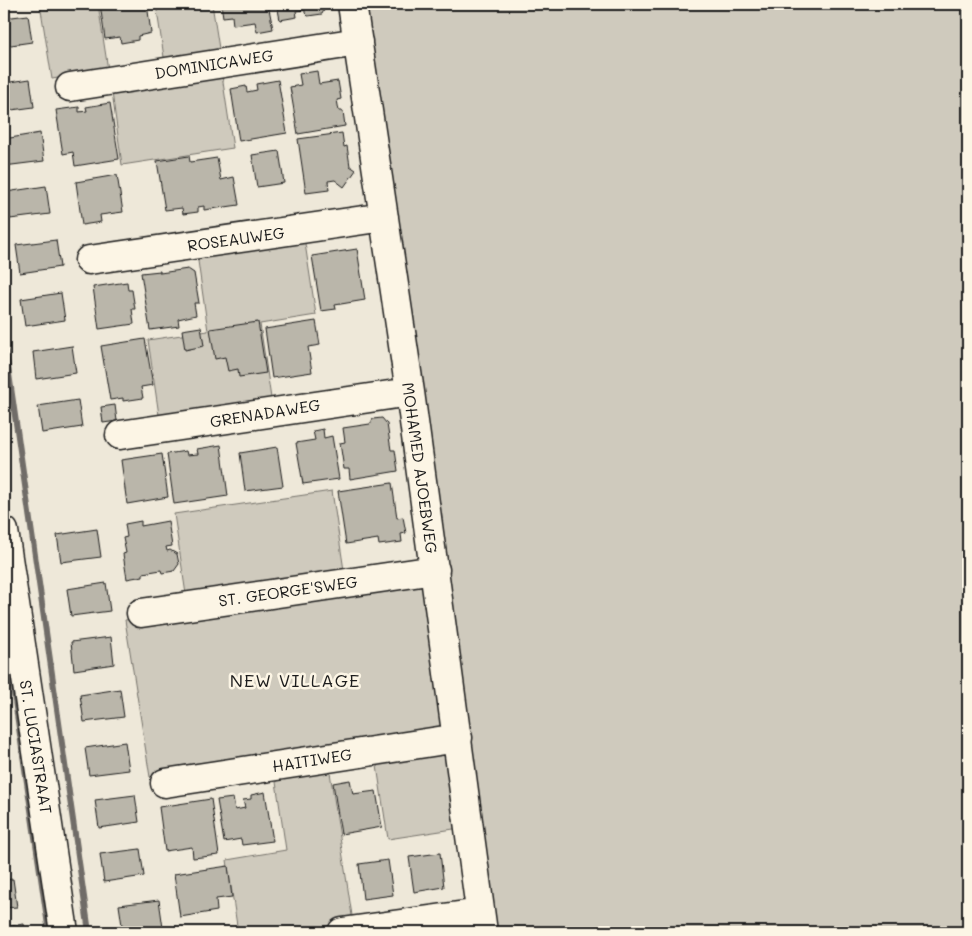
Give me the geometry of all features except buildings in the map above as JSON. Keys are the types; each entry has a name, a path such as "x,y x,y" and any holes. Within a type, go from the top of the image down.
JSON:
{"street":[{"name":"MOHAMED AJOEBWEG","path":"352,4 410,392 482,923"},
{"name":"DOMINICAWEG","path":"70,87 358,42"},
{"name":"ROSEAUWEG","path":"89,260 384,218"},
{"name":"GRENADAWEG","path":"120,435 410,392"},
{"name":"ST. LUCIASTRAAT","path":"4,531 64,932"},
{"name":"ST. GEORGE'SWEG","path":"141,613 435,570"},
{"name":"HAITIWEG","path":"166,783 458,738"},
{"path":"342,932 482,923"}],"shaded area":[{"path":"40,4 98,4 108,70 52,79"},
{"path":"156,4 212,4 220,55 165,64"},
{"path":"366,4 968,4 968,932 497,932"},
{"path":"221,69 233,148 122,165 111,85"},
{"path":"304,237 316,315 260,324 272,405 160,422 148,340 208,331 197,254"},
{"path":"332,491 345,577 187,601 174,514"},
{"path":"421,576 427,582 443,734 150,777 125,620"},
{"path":"446,753 460,828 388,839 376,759"},
{"path":"329,766 353,922 286,932 238,932 227,860 286,850 275,775"}],"waterway":[{"path":"4,339 89,932"},
{"path":"4,626 49,932"}],"district":[{"name":"NEW VILLAGE","path":"295,681"}]}
